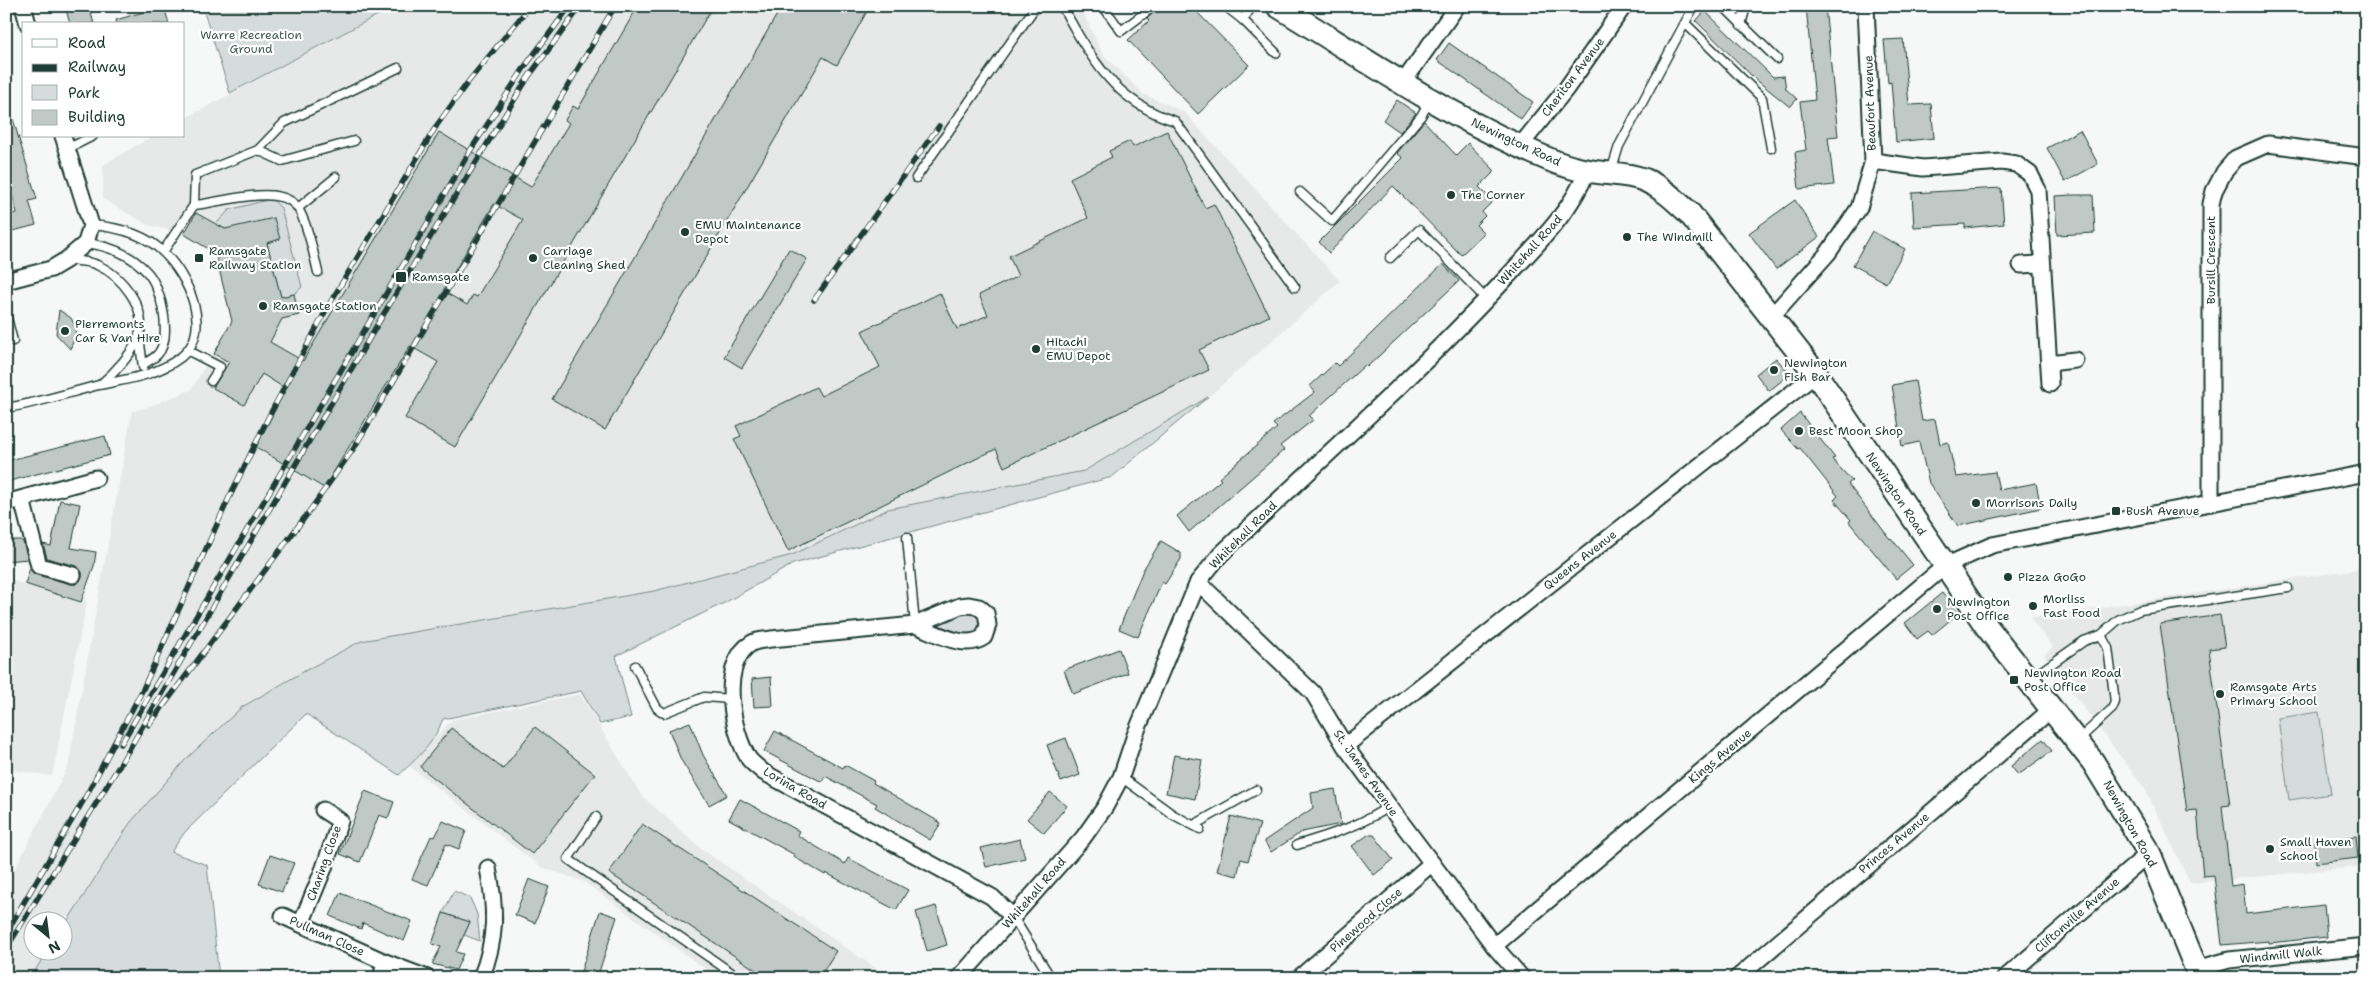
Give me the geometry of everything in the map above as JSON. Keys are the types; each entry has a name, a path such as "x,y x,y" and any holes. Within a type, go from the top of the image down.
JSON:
{"main road":[{"name":"Newington Road","path":"1287,9 1402,84 1520,146 1562,165 1643,180 1672,197 1690,214 1816,374 1986,627 2077,741 2110,787 2149,853 2198,973"}],"street":[{"path":"23,6 27,22"},
{"path":"1402,84 1457,6"},
{"name":"Cheriton Avenue","path":"1520,146 1566,89 1624,6"},
{"name":"Beaufort Avenue","path":"1772,316 1828,253 1858,208 1873,161 1866,6"},
{"path":"6,281 50,269 66,260 86,243 91,224 65,143"},
{"name":"Bursill Crescent","path":"2211,503 2211,204 2214,191 2224,172 2236,158 2268,144 2366,157"},
{"path":"1873,161 1923,168 2002,162 2016,164 2030,174 2038,190 2050,384"},
{"name":"Whitehall Road","path":"959,978 1083,838 1105,807 1121,777 1135,735 1198,582 1220,555 1381,403 1486,299 1561,216 1580,189 1587,171"},
{"path":"2021,265 2042,264"},
{"path":"2049,363 2075,360"},
{"name":"Queens Avenue","path":"1345,746 1816,374"},
{"path":"1945,566 1992,545 2366,473"},
{"path":"6,503 96,478"},
{"path":"22,499 38,566 73,575"},
{"name":"Kings Avenue","path":"1494,946 1945,566"},
{"name":"St. James Avenue","path":"1198,582 1313,693 1345,746 1494,946 1522,978"},
{"name":"Lorina Road","path":"915,625 771,639 752,643 742,654 732,671 731,699 739,735 750,759 763,772 992,897 1013,917"},
{"name":"Princes Avenue","path":"1736,978 2052,709"},
{"name":"Charing Close","path":"301,924 324,868 340,821 323,810"},
{"name":"Cliftonville Avenue","path":"2005,978 2149,853"},
{"name":"Pinewood Close","path":"1299,978 1432,863"},
{"path":"481,978 490,955 495,906 488,868"},
{"name":"Pullman Close","path":"282,916 385,962 427,978"},
{"name":"Windmill Walk","path":"2198,973 2229,960 2366,946"},
{"path":"380,978 385,962"}],"lane":[{"path":"916,178 1036,6"},
{"path":"1062,6 1085,48 1102,72 1119,90 1145,110 1175,121 1295,287"},
{"path":"1103,6 1120,31 1154,6"},
{"path":"1225,6 1243,20 1276,53"},
{"path":"1243,20 1252,6"},
{"path":"1610,174 1627,132 1694,6"},
{"path":"1723,6 1777,59"},
{"path":"1741,24 1746,6"},
{"path":"1686,24 1762,98 1771,148"},
{"path":"164,252 194,205 195,175 258,150 284,123 398,68"},
{"path":"1300,192 1332,221 1422,116 1430,100"},
{"path":"65,143 85,138"},
{"path":"258,150 282,161 354,141"},
{"path":"298,208 336,177"},
{"path":"194,205 265,194 283,196 298,208 307,230 318,272"},
{"path":"6,408 142,376 163,369 182,356 192,344 196,329 191,296 182,276 164,252 134,234 109,226 91,224"},
{"path":"1390,258 1419,230 1486,299"},
{"path":"86,243 116,249 134,260 148,273 157,290 165,321 163,342 158,355 144,364"},
{"path":"66,260 96,264 112,273 128,290 138,309 139,336 144,364 142,376"},
{"path":"6,314 13,341"},
{"path":"100,385 114,372 139,336"},
{"path":"188,350 220,367 212,381"},
{"path":"907,537 915,625"},
{"path":"2029,681 2084,641 2101,635 2118,620 2140,610 2288,588"},
{"path":"2077,741 2112,709 2116,702 2108,648 2101,635"},
{"path":"634,666 657,708 664,713 704,697 731,699"},
{"path":"1121,777 1172,814 1197,827 1256,790"},
{"path":"1297,844 1344,830 1374,816 1389,806"},
{"path":"596,817 568,859 739,978"},
{"path":"1013,917 1051,978"}],"shaded area":[{"path":"395,6 1080,6 1102,53 1143,94 1184,112 1340,281 1208,397 1084,471 888,509 792,555 654,591 361,641 242,707 130,823 72,914 72,912 22,912 22,962 40,962 30,978 6,978 6,886 68,767 132,411 191,390 232,321 215,253 184,234 148,225 103,199 103,165 150,138 185,138 185,118"},
{"name":"Ramsgate Arts Primary School","path":"2366,568 2366,866 2190,883 2146,790 2044,655 2053,647 2030,618"},
{"path":"6,579 87,601 52,776 12,770 6,780"},
{"path":"580,694 641,795 700,848 890,978 718,978 583,881 541,867 409,766 452,720"}],"green space":[{"name":"Warre Recreation Ground","path":"202,6 395,6 230,93"},
{"path":"267,200 274,201 281,208 302,287 294,294 281,297 267,243 280,239 225,229 216,224 229,210"},
{"path":"1208,397 1112,477 793,564 726,602 616,656 631,717 600,724 581,691 443,719 430,743 399,775 306,714 185,832 171,852 207,865 219,978 30,978 40,962 72,962 72,914 130,823 186,759 242,707 361,641 654,591 792,555 888,509 1084,471"},
{"path":"969,610 981,616 980,634 970,638 929,625"},
{"path":"2319,712 2331,794 2289,800 2278,718"},
{"path":"454,891 470,898 477,914 480,941 464,935 470,922 443,913"}],"building":[{"path":"65,6 89,6 93,22 69,22"},
{"path":"164,6 168,22 116,22 116,20"},
{"path":"638,6 713,6 455,447 405,418 438,362 410,346 324,488 256,447 286,389 262,374 244,405 213,388 229,362 214,354 232,321 215,253 184,234 196,213 225,229 274,218 280,239 267,243 281,297 294,294 299,315 282,319 270,342 303,361 439,132 531,187 569,123 565,120 573,106 578,109","holes":["494,204 523,220 477,297 473,295 467,305 443,291"]},
{"name":"EMU Maintenance Depot","path":"782,6 870,6 837,65 823,57 605,430 552,399"},
{"path":"1160,6 1191,6 1249,65 1198,114 1128,40 1149,21 1147,19"},
{"path":"1806,6 1825,6 1838,136 1828,137 1834,185 1799,189 1795,152 1806,150 1800,102 1815,100"},
{"path":"1705,11 1773,77 1784,76 1786,89 1797,99 1790,107 1754,78 1696,21"},
{"path":"1903,39 1909,105 1931,104 1934,138 1896,142 1891,82 1888,83 1884,40"},
{"path":"1449,43 1533,102 1521,119 1437,60"},
{"path":"1397,100 1416,113 1400,132 1383,120"},
{"path":"6,109 10,109 37,199 29,201 36,225 13,231 8,215 17,213 6,171"},
{"path":"1424,121 1456,155 1468,143 1495,171 1479,187 1493,201 1482,212 1485,216 1476,225 1484,233 1461,255 1393,186 1329,253 1319,242 1403,158 1397,153"},
{"path":"2080,130 2098,164 2065,182 2047,148"},
{"name":"Hitachi EMU Depot","path":"1167,131 1205,208 1214,204 1269,316 1199,350 1209,370 1004,467 996,449 788,551 734,439 741,436 736,426 816,387 821,396 880,367 862,331 940,293 957,329 988,315 979,295 1018,276 1009,256 1088,218 1070,178 1112,157 1109,151 1130,141 1133,147"},
{"path":"2001,188 2004,224 1965,228 1965,224 1914,227 1912,193"},
{"path":"2093,195 2095,233 2057,235 2055,196"},
{"path":"1795,200 1819,237 1776,269 1749,233"},
{"path":"1872,231 1905,249 1886,283 1853,265"},
{"path":"789,249 807,259 742,368 724,357"},
{"path":"1443,264 1459,281 1367,367 1365,365 1309,416 1313,420 1280,446 1284,450 1189,532 1177,516 1221,480 1219,478 1277,428 1273,424 1315,392 1310,386 1335,363 1338,366"},
{"name":"Pierremonts Car & Van Hire","path":"59,310 71,318 76,328 75,337 70,349 56,334"},
{"name":"Newington Fish Bar","path":"1776,358 1790,374 1769,391 1756,374"},
{"path":"1915,381 1922,421 1935,419 1940,444 1948,442 1956,477 1995,472 1999,490 2036,483 2041,508 1958,526 1929,483 1919,442 1902,446 1892,385"},
{"path":"1800,413 1835,458 1832,459 1852,481 1848,484 1890,539 1913,565 1896,579 1849,522 1851,520 1834,500 1838,496 1800,448 1798,449 1781,430"},
{"path":"105,436 110,455 6,482 6,461"},
{"path":"60,500 80,504 71,548 96,552 94,566 81,602 25,584 30,568 37,575 71,584 76,584 82,578 82,572 76,566 47,558 43,544 51,546"},
{"path":"6,540 20,540 23,542 28,559 6,561"},
{"path":"1161,541 1181,553 1181,559 1165,584 1162,582 1138,637 1119,629 1143,570"},
{"path":"1942,593 1959,613 1932,635 1928,631 1917,639 1905,623"},
{"path":"2220,615 2225,647 2209,649 2230,805 2222,806 2231,886 2243,884 2246,914 2324,905 2327,937 2269,943 2269,941 2222,945 2214,875 2203,876 2197,810 2187,811 2160,624"},
{"path":"1119,649 1128,673 1073,694 1064,670"},
{"path":"771,677 773,706 754,707 752,679"},
{"path":"690,722 703,755 727,795 709,805 681,760 669,730"},
{"path":"535,727 595,774 532,854 420,767 451,728 503,769"},
{"path":"775,731 843,768 845,765 874,781 873,783 941,823 930,840 875,807 877,804 825,776 822,782 764,751"},
{"path":"1066,738 1080,775 1061,782 1047,745"},
{"path":"2043,739 2052,751 2018,775 2011,766"},
{"path":"1174,755 1202,760 1195,799 1166,793"},
{"path":"1335,789 1341,824 1302,832 1271,852 1264,841 1313,808 1311,793"},
{"path":"365,791 394,802 388,818 379,815 360,862 340,854"},
{"path":"1050,792 1067,806 1044,833 1027,819"},
{"path":"740,799 799,831 797,835 845,864 848,858 908,890 896,910 826,873 825,875 794,857 795,855 729,819"},
{"path":"1231,816 1260,824 1248,861 1241,859 1237,876 1217,871"},
{"path":"443,821 466,831 459,849 446,844 428,885 412,879 431,836 435,837"},
{"path":"642,824 836,951 819,978 768,978 609,873"},
{"path":"1368,835 1374,835 1393,860 1374,875 1352,846"},
{"path":"2356,836 2358,858 2316,863 2314,841"},
{"path":"1020,839 1025,858 986,867 981,848"},
{"path":"270,855 294,863 282,892 259,884"},
{"path":"529,879 549,887 535,923 515,915"},
{"path":"340,893 412,921 404,941 363,923 361,929 330,916"},
{"path":"936,906 947,945 927,951 916,912"},
{"path":"600,911 617,917 597,978 579,978"},
{"path":"443,913 470,922 456,952 463,954 456,970 432,964 441,947 432,944"}],"railway":[{"path":"6,933 86,796 143,689 228,500 269,416 330,303 437,125 468,82 530,6"},
{"path":"121,744 470,151 526,65 570,6"},
{"path":"6,949 121,763 380,320 479,157 529,76 581,6"},
{"path":"149,725 308,513 354,448 615,6"},
{"path":"814,300 939,126"}],"place":[{"name":"The Corner","path":"1451,195"},
{"name":"EMU Maintenance Depot","path":"685,232"},
{"name":"The Windmill","path":"1627,237"},
{"name":"Ramsgate Railway Station","path":"199,258"},
{"name":"Carriage Cleaning Shed","path":"533,258"},
{"name":"Ramsgate","path":"401,277"},
{"name":"Ramsgate Station","path":"263,306"},
{"name":"Pierremonts Car & Van Hire","path":"65,331"},
{"name":"Hitachi EMU Depot","path":"1036,349"},
{"name":"Newington Fish Bar","path":"1774,370"},
{"name":"Best Moon Shop","path":"1799,431"},
{"name":"Morrisons Daily","path":"1976,503"},
{"name":"Bush Avenue","path":"2116,511"},
{"name":"Pizza GoGo","path":"2008,577"},
{"name":"Morliss Fast Food","path":"2033,606"},
{"name":"Newington Post Office","path":"1937,609"},
{"name":"Newington Road Post Office","path":"2014,680"},
{"name":"Ramsgate Arts Primary School","path":"2220,694"},
{"name":"Small Haven School","path":"2270,849"}]}
